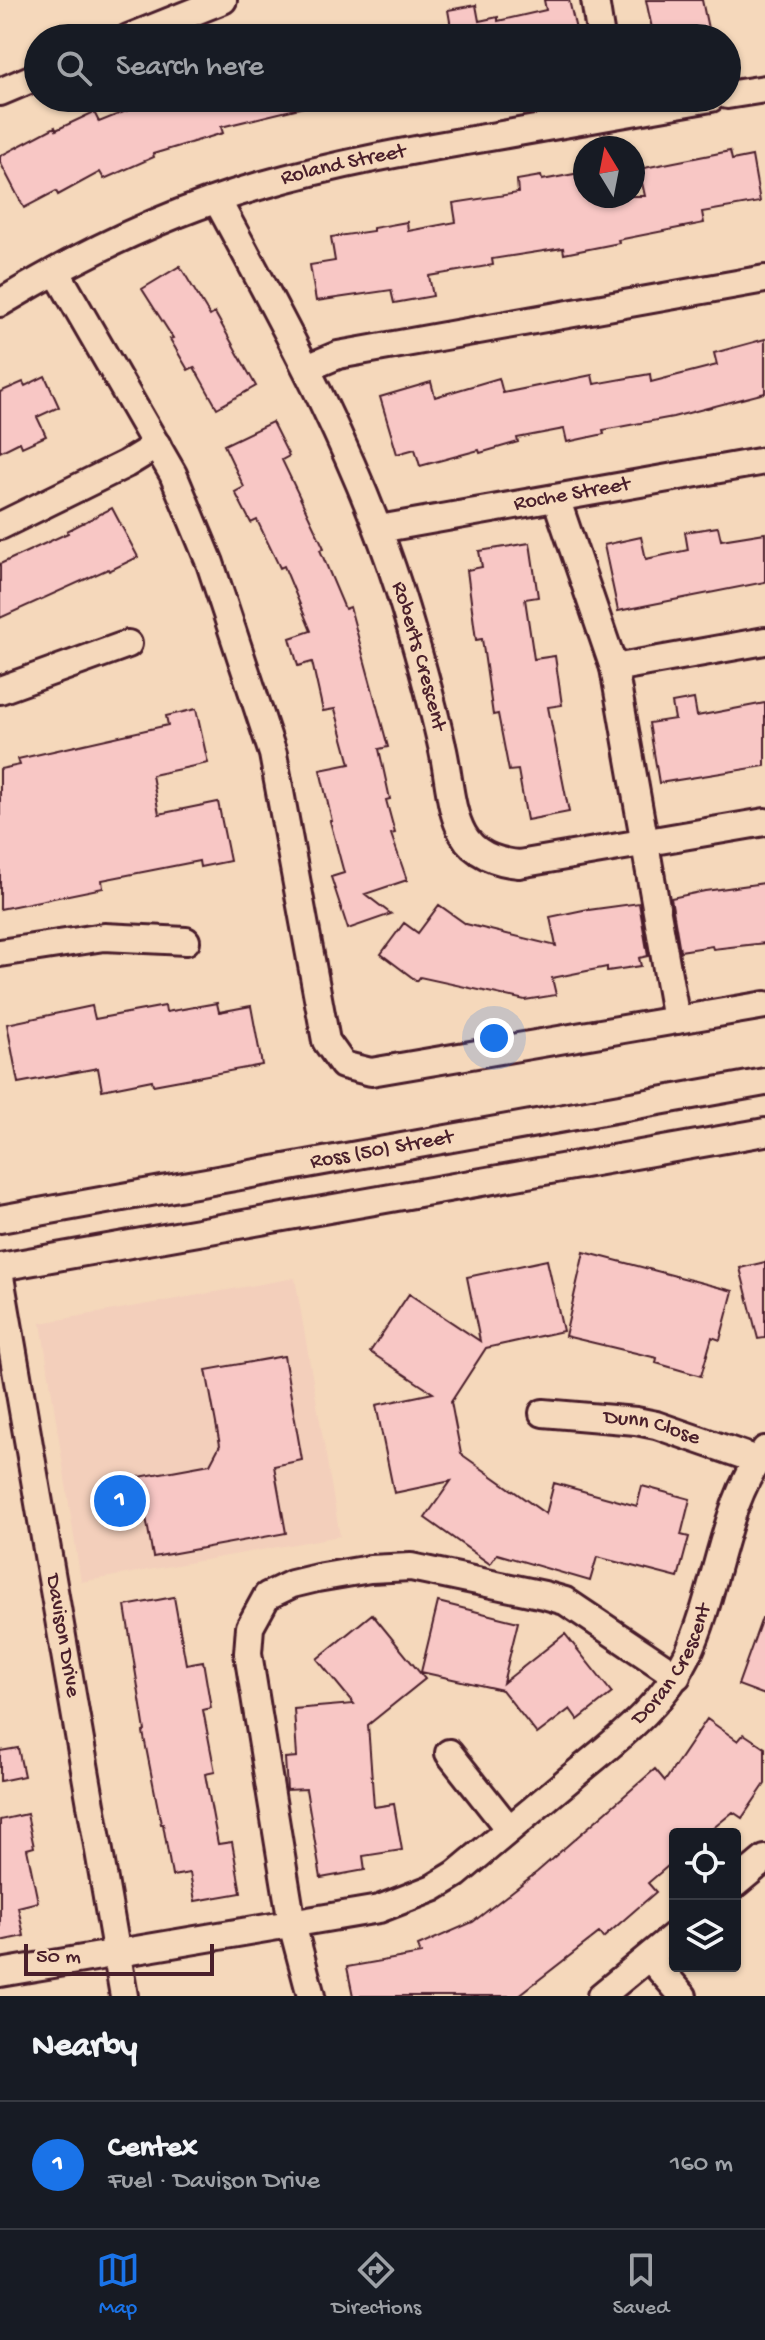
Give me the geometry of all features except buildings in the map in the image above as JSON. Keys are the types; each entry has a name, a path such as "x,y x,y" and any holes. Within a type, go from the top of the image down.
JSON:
{"street":[{"path":"163,24 223,0"},
{"path":"595,0 599,24"},
{"path":"0,92 24,82"},
{"path":"741,93 765,89"},
{"name":"Roland Street","path":"0,303 112,242 257,186 585,112"},
{"name":"Roberts Crescent","path":"217,200 307,368 379,529 430,697 456,816 469,844 502,863 519,864 765,822"},
{"path":"56,271 173,474 210,563 273,754 326,1041 343,1065 371,1072 765,1005"},
{"path":"307,368 338,355 765,279"},
{"path":"0,526 126,464 157,445"},
{"name":"Roche Street","path":"379,529 765,461"},
{"path":"556,498 614,668 676,1020"},
{"path":"614,668 765,641"},
{"path":"0,690 128,644"},
{"path":"0,953 95,938 186,941"},
{"name":"Ross (50) Street","path":"0,1219 765,1082"},
{"path":"0,1267 765,1132"},
{"name":"Davison Drive","path":"0,1277 124,1996"},
{"name":"Dunn Close","path":"543,1413 636,1421 761,1455"},
{"name":"Doran Crescent","path":"0,1973 379,1909 421,1893 456,1874 633,1726 666,1692 689,1652 744,1483 761,1455"},
{"path":"311,1996 292,1924 248,1653 250,1627 267,1596 292,1584 317,1578 370,1569 411,1567 565,1601 677,1676"},
{"path":"449,1753 509,1829"},
{"path":"741,1879 765,1859"},
{"path":"601,1996 669,1940"},
{"path":"649,1957 683,1996"}],"shaded area":[{"path":"295,1278 340,1536 81,1582 41,1323"}],"place":[{"name":"Centex","path":"120,1501"}]}
